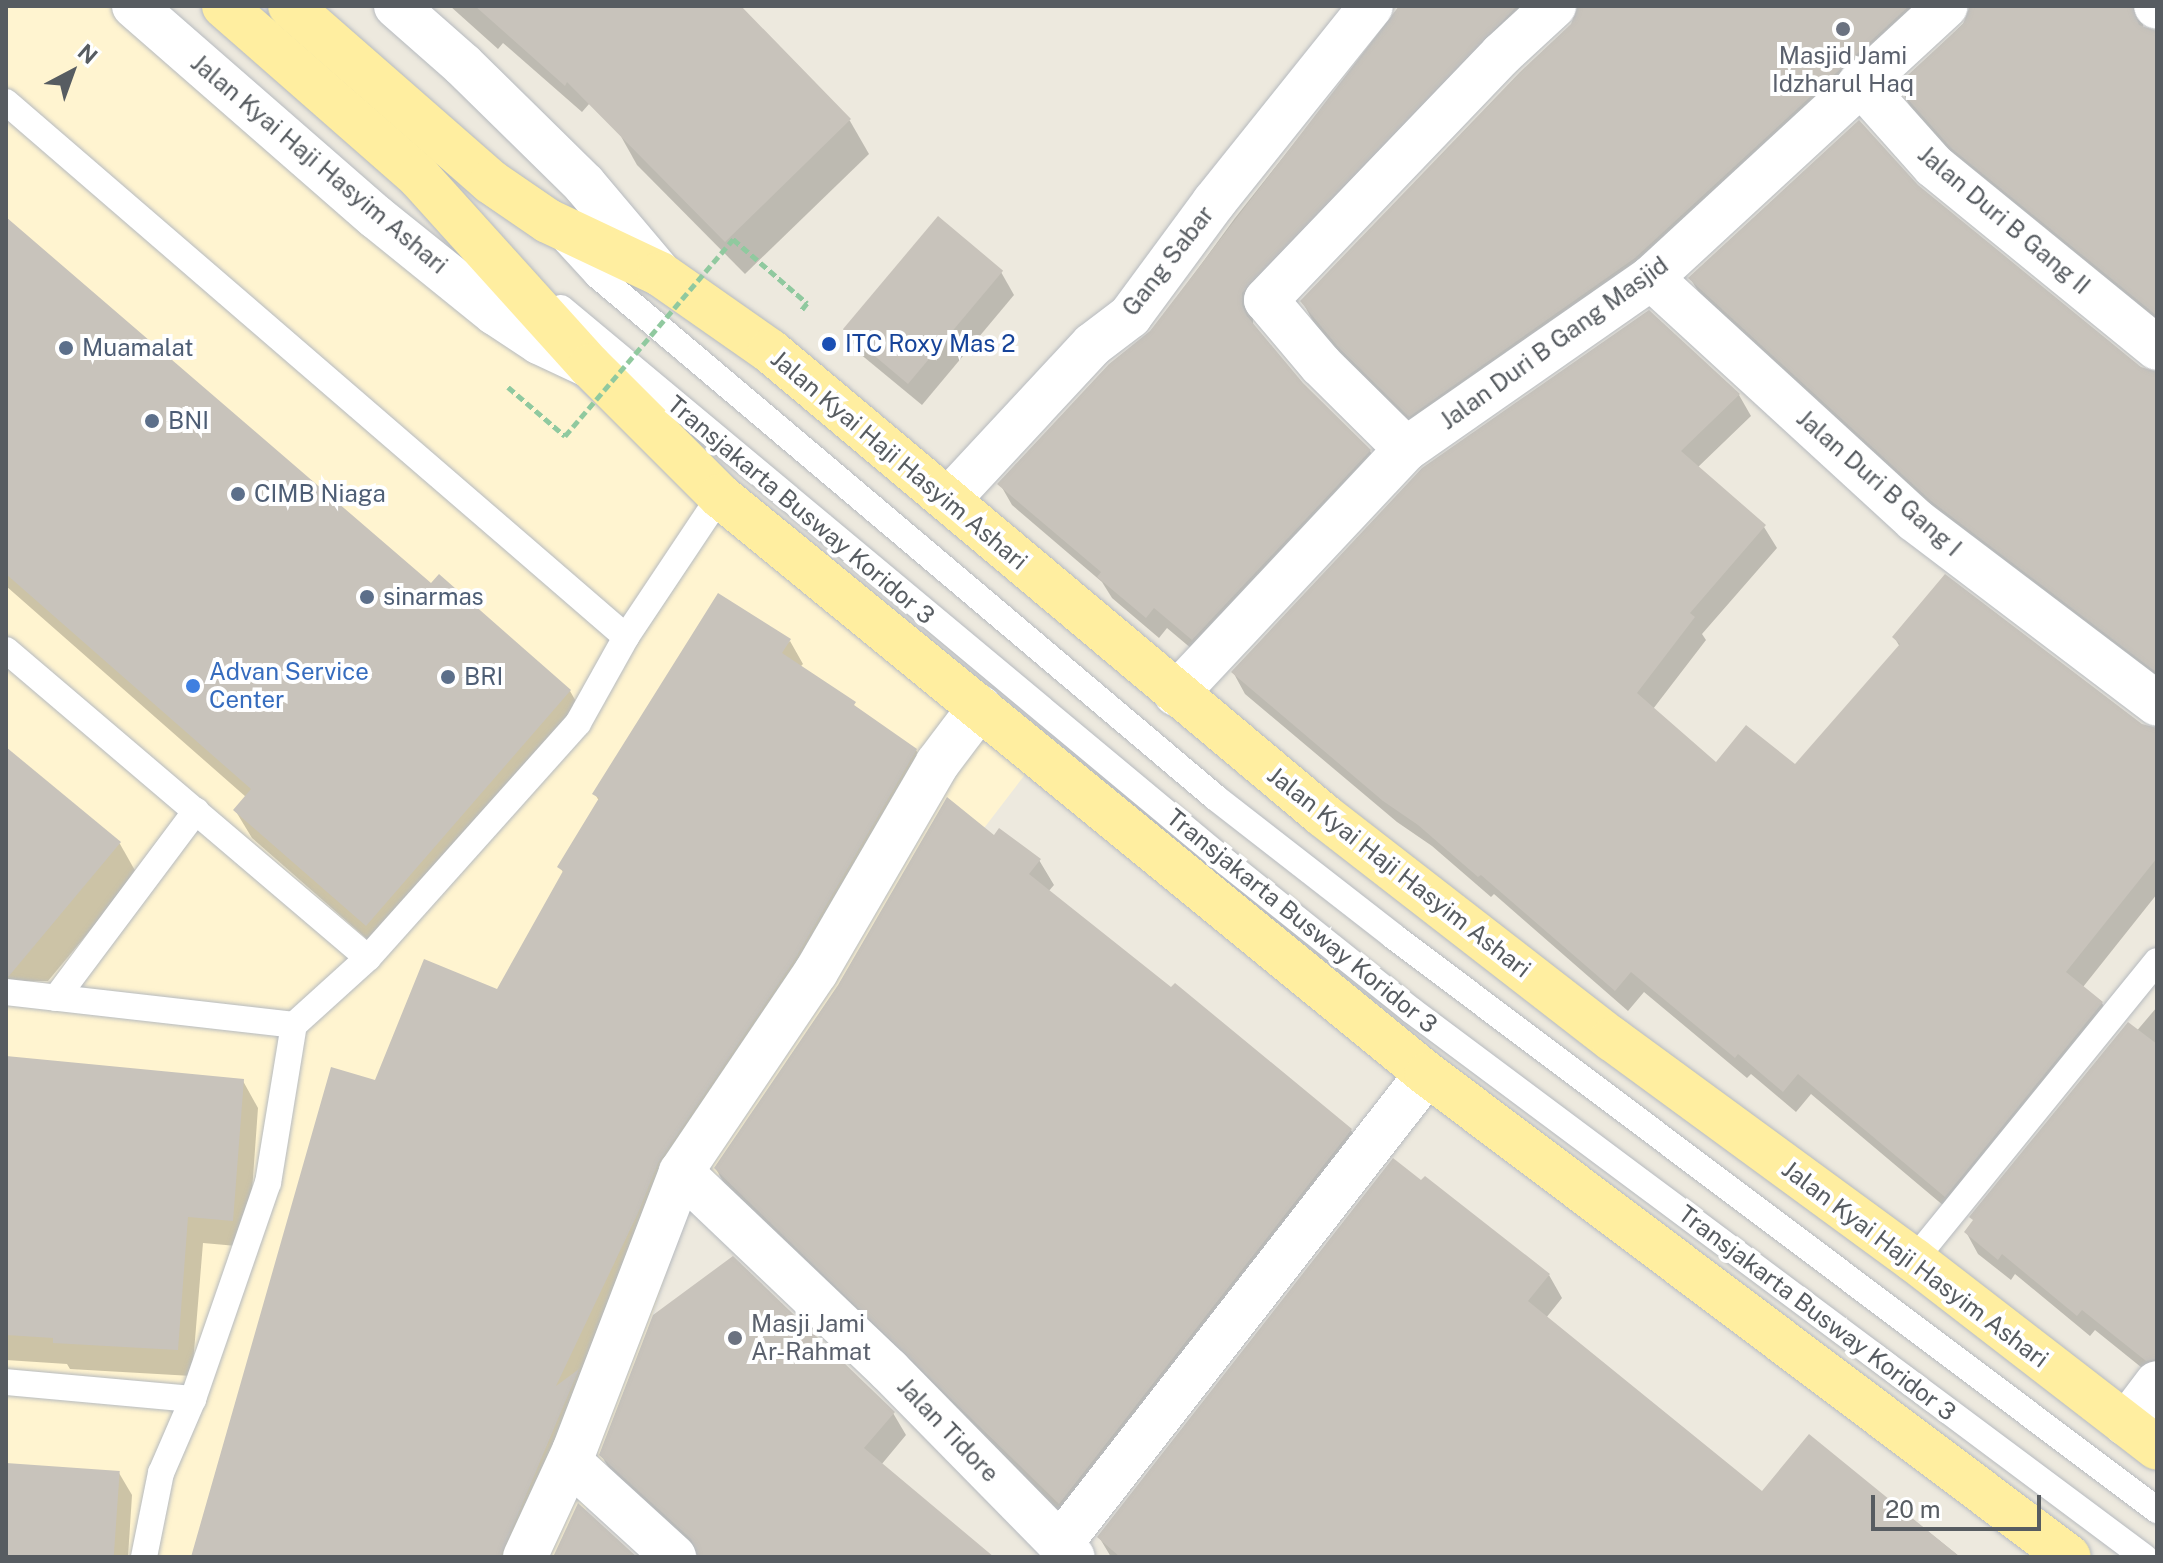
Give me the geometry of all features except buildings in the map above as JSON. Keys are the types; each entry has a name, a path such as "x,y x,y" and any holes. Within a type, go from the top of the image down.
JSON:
{"main road":[{"name":"Jalan Kyai Haji Hasyim Ashari","path":"224,6 419,177 590,366 720,496 1427,1074 2069,1557"},
{"name":"Jalan Kyai Haji Hasyim Ashari","path":"290,6 441,141 548,221 660,274 770,351 1323,815 1612,1039 1914,1260 2141,1436"}],"street":[{"name":"Jalan Kyai Haji Hasyim Ashari","path":"134,6 376,217 495,313 539,342 590,366"},
{"name":"Jalan Kyai Haji Hasyim Ashari","path":"396,6 463,65 584,184 660,274"},
{"name":"Gang Sabar","path":"948,500 1092,345 1130,316 1224,189 1371,6"},
{"path":"1406,449 1321,365 1266,300 1502,54 1554,6"},
{"name":"Jalan Duri B Gang Masjid","path":"1176,694 1406,449 1651,278 1946,6"},
{"name":"Jalan Duri B Gang II","path":"1860,83 1934,166 2157,348"},
{"name":"Jalan Duri B Gang I","path":"1651,278 1915,520 2157,704"},
{"path":"525,1557 570,1462 681,1172 816,972 937,764 980,707"},
{"path":"1067,1551 1427,1074"},
{"name":"Jalan Tidore","path":"681,1172 889,1370 1067,1551"},
{"path":"2141,1436 2157,1383"},
{"path":"570,1462 674,1557"}],"lane":[{"path":"6,102 626,637"},
{"name":"Transjakarta Busway Koridor 3","path":"548,221 597,275 1216,798 1406,945 2157,1510"},
{"name":"Transjakarta Busway Koridor 3","path":"487,250 544,293 1227,863 1411,1010 2144,1557"},
{"path":"144,1557 161,1473 193,1399 268,1183 294,1025 368,958 578,723 626,637 720,496"},
{"path":"6,650 368,958"},
{"path":"56,998 196,811"},
{"path":"1914,1260 2157,961"},
{"path":"6,992 294,1025"},
{"path":"6,1382 193,1399"}],"path":[{"path":"497,378 565,436 733,239 807,303"}],"shaded area":[{"path":"6,6 121,6 1030,768 684,1220 597,1482 566,1557 6,1557"}],"place":[{"name":"Masjid Jami Idzharul Haq","path":"1843,29"},
{"name":"ITC Roxy Mas 2","path":"829,344"},
{"name":"Muamalat","path":"66,348"},
{"name":"BNI","path":"152,421"},
{"name":"CIMB Niaga","path":"238,494"},
{"name":"sinarmas","path":"367,597"},
{"name":"BRI","path":"448,677"},
{"name":"Advan Service Center","path":"193,686"},
{"name":"Masji Jami Ar-Rahmat","path":"735,1338"}]}
